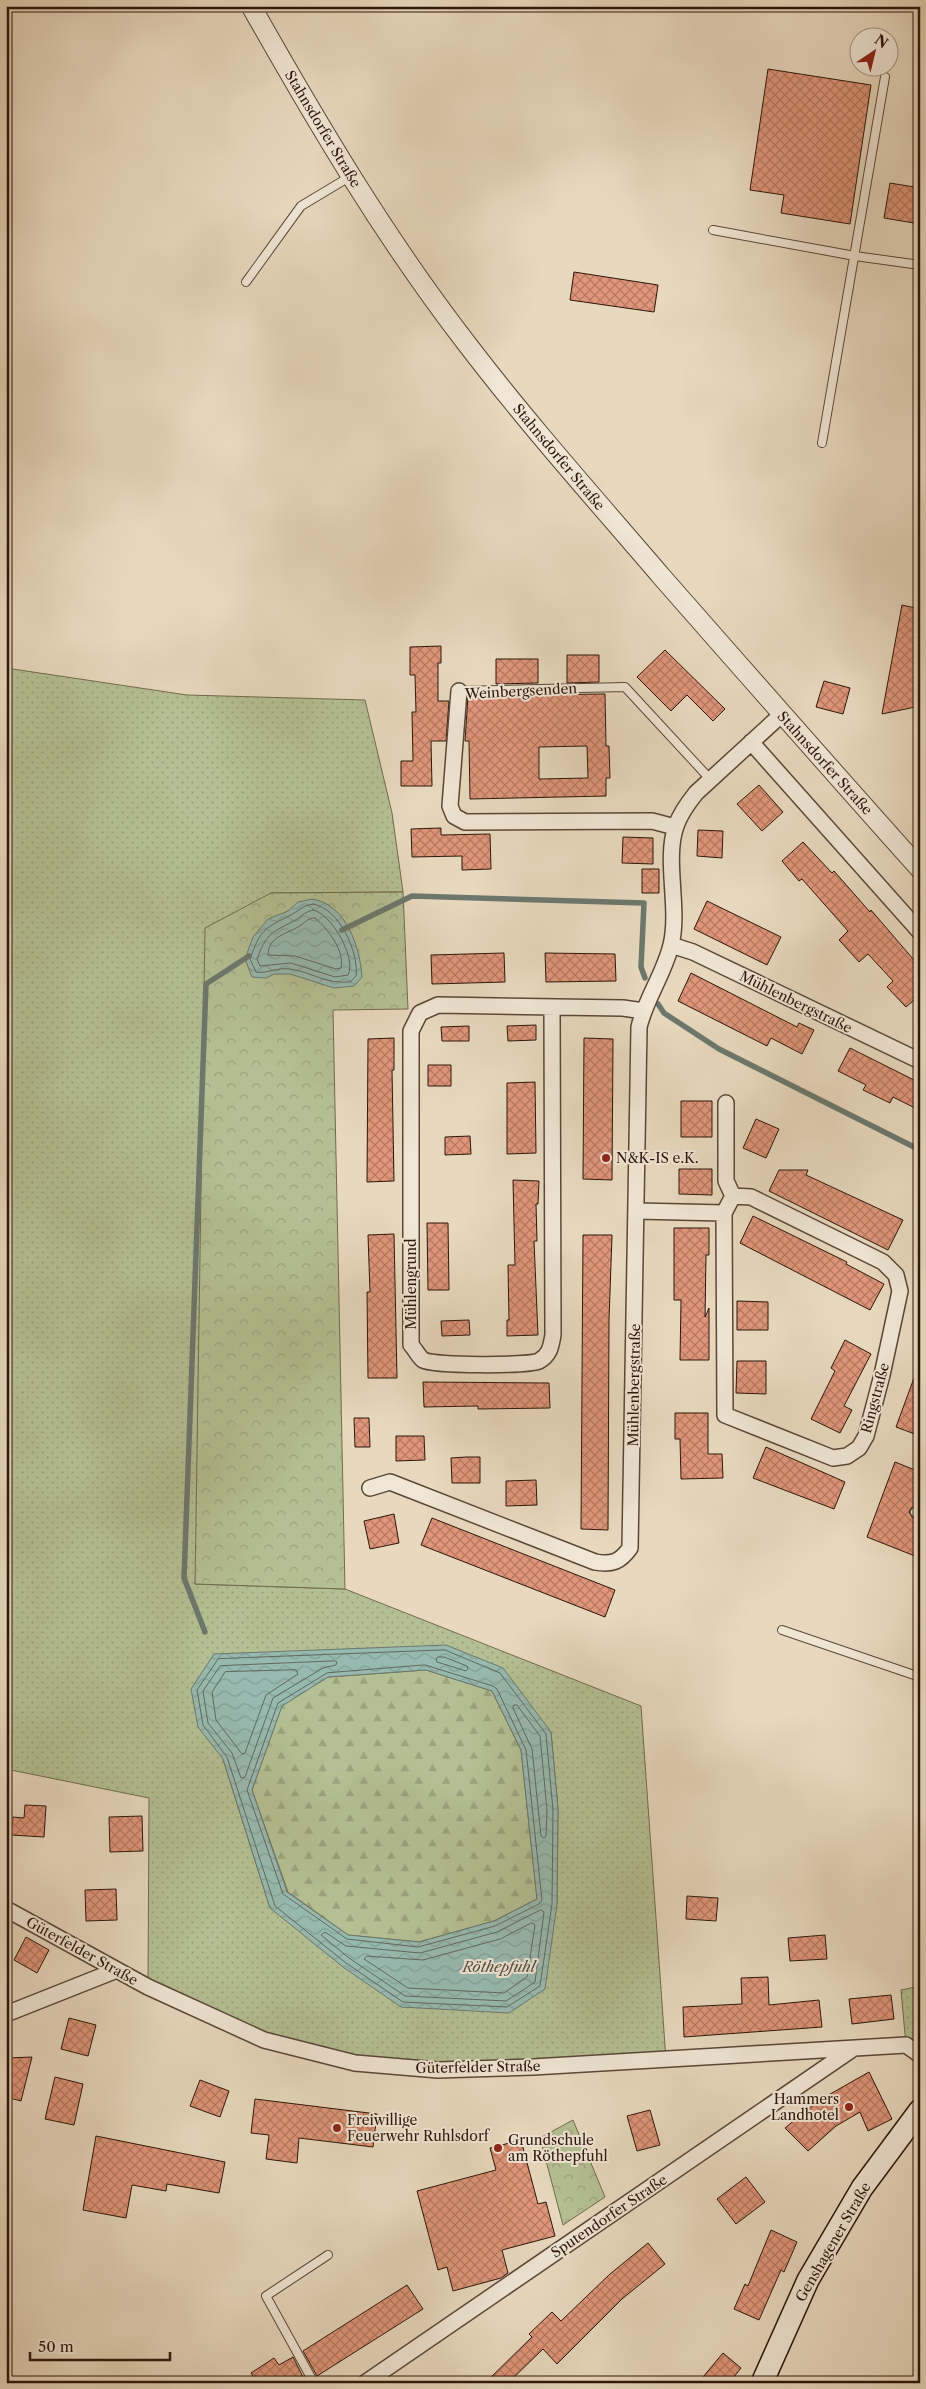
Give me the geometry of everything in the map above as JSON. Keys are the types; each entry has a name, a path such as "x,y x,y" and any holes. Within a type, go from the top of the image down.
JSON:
{"main road":[{"name":"Genshagener Straße","path":"762,2383 808,2280 862,2188 919,2111"}],"street":[{"name":"Stahnsdorfer Straße","path":"251,6 314,118 394,242 456,329 527,420 781,715 920,869"},
{"name":"Weinbergsenden","path":"459,691 450,806 454,816 464,822 652,821 676,827"},
{"name":"Mühlenbergstraße","path":"370,1488 390,1482 595,1562 608,1565 622,1559 630,1548 632,1537 639,1027 643,1011 671,945 674,927 673,848 676,827 684,808 710,779 781,715"},
{"path":"751,742 920,932"},
{"name":"Mühlenbergstraße","path":"671,945 693,952 920,1061"},
{"name":"Mühlengrund","path":"552,1007 553,1335 550,1352 539,1361 521,1364 437,1364 423,1360 411,1345 411,1031 420,1013 438,1005 624,1008 643,1011"},
{"path":"726,1103 726,1181 733,1196"},
{"name":"Ringstraße","path":"733,1196 751,1197 883,1262 896,1275 900,1291 882,1375 866,1436 859,1448 847,1456 833,1458 725,1414 724,1213 733,1196"},
{"path":"636,1211 724,1213"},
{"name":"Güterfelder Straße","path":"6,1909 148,1987 264,2040 355,2063 438,2070 533,2067 906,2045 920,2055"},
{"path":"6,2014 118,1970"},
{"name":"Sputendorfer Straße","path":"365,2383 852,2049"}],"lane":[{"path":"822,443 885,78"},
{"path":"246,282 301,206 351,176"},
{"path":"713,230 855,256 920,265"},
{"name":"Weinbergsenden","path":"459,691 625,687 710,779"},
{"path":"782,1630 920,1677"},
{"path":"314,2383 266,2296 328,2255"}],"green space":[{"path":"6,668 187,695 365,700 392,813 403,892 271,893 195,1584 345,1589 641,1706 666,2060 533,2067 355,2063 264,2040 148,1987 149,1798 6,1769","holes":["551,1732 558,1809 557,1904 270,1908 223,1759"]},
{"path":"403,892 408,1009 333,1010 345,1589 195,1584 205,928 271,893"},
{"path":"426,1670 492,1691 521,1750 537,1899 494,1921 419,1942 348,1935 288,1892 252,1790 282,1705 328,1677"},
{"path":"920,1986 920,2055 906,2045 901,1990"},
{"path":"573,2120 605,2197 563,2225 540,2138"}],"water":[{"path":"312,899 334,909 342,918 354,940 361,965 362,977 354,986 334,988 290,974 274,974 266,978 252,977 245,959 253,937 268,919 288,911 298,902"},
{"name":"Röthepfuhl","path":"446,1645 503,1668 551,1732 558,1809 557,1904 545,1989 509,2013 401,2007 343,1967 270,1908 223,1759 198,1727 191,1689 214,1654","holes":["426,1670 492,1691 521,1750 537,1899 494,1921 419,1942 348,1935 287,1892 252,1790 282,1706 328,1677"]}],"building":[{"path":"768,69 871,85 850,224 781,213 784,195 750,190"},
{"path":"890,183 920,188 920,224 884,218"},
{"path":"574,272 658,285 654,312 570,300"},
{"path":"902,605 920,609 920,706 882,714"},
{"path":"441,646 441,663 438,663 438,701 449,701 446,741 431,741 432,786 401,786 401,761 413,761 412,712 416,712 415,675 410,675 410,647"},
{"path":"665,650 725,709 713,721 687,695 671,711 637,677"},
{"path":"567,655 599,655 599,682 567,683"},
{"path":"496,659 538,659 538,683 496,684"},
{"path":"824,681 850,688 843,714 816,707"},
{"path":"605,694 606,746 609,746 610,778 606,778 606,796 470,799 469,741 465,741 468,696","holes":["587,746 588,778 539,779 539,747"]},
{"path":"759,785 783,812 762,831 737,804"},
{"path":"441,828 441,835 490,834 491,869 462,870 462,856 412,857 411,829"},
{"path":"698,830 723,831 722,858 697,856"},
{"path":"623,837 653,838 653,864 622,863"},
{"path":"803,842 832,873 834,871 870,912 871,910 920,967 920,995 906,1007 887,987 893,981 868,954 859,962 839,940 848,931 802,879 799,881 782,861"},
{"path":"642,869 659,869 659,893 642,893"},
{"path":"707,901 781,937 767,965 694,929"},
{"path":"504,953 505,982 432,984 431,955"},
{"path":"545,953 615,954 616,981 546,982"},
{"path":"691,973 797,1027 799,1023 814,1030 802,1054 771,1038 767,1046 678,1001"},
{"path":"536,1025 536,1040 508,1041 507,1026"},
{"path":"469,1026 469,1041 442,1041 441,1027"},
{"path":"394,1038 394,1070 392,1070 394,1181 367,1182 368,1039"},
{"path":"584,1038 613,1039 612,1180 583,1179"},
{"path":"850,1048 920,1083 920,1098 915,1108 893,1097 890,1103 863,1090 866,1085 838,1071"},
{"path":"428,1065 451,1065 451,1086 428,1086"},
{"path":"535,1082 536,1153 507,1154 507,1083"},
{"path":"681,1101 712,1101 712,1137 681,1137"},
{"path":"756,1119 779,1129 766,1158 743,1148"},
{"path":"470,1136 471,1154 445,1155 445,1137"},
{"path":"679,1169 712,1169 712,1195 679,1194"},
{"path":"779,1170 808,1170 806,1175 903,1220 888,1250 769,1191"},
{"path":"513,1180 539,1181 538,1204 536,1204 537,1241 534,1241 538,1335 507,1336 507,1320 509,1320 508,1265 515,1265"},
{"path":"753,1216 847,1262 846,1264 884,1284 870,1310 740,1243"},
{"path":"427,1223 448,1223 449,1290 428,1290"},
{"path":"674,1228 709,1228 709,1255 706,1255 705,1317 709,1308 709,1360 680,1360 681,1300 674,1300"},
{"path":"394,1234 397,1378 368,1378 367,1292 370,1292 368,1235"},
{"path":"583,1235 612,1235 609,1320 608,1530 581,1529"},
{"path":"737,1301 768,1302 768,1330 737,1330"},
{"path":"469,1320 470,1335 442,1336 441,1321"},
{"path":"845,1340 871,1354 844,1406 852,1410 840,1433 811,1419 835,1371 831,1368"},
{"path":"737,1361 766,1361 766,1394 736,1393"},
{"path":"918,1367 920,1367 920,1436 896,1427"},
{"path":"423,1382 549,1383 550,1408 478,1409 478,1406 424,1407"},
{"path":"675,1413 708,1413 708,1454 722,1454 723,1478 681,1479 680,1439 675,1439"},
{"path":"354,1418 369,1418 370,1447 355,1447"},
{"path":"396,1436 424,1436 425,1460 396,1461"},
{"path":"766,1447 845,1482 834,1509 753,1478"},
{"path":"480,1457 480,1483 452,1483 451,1458"},
{"path":"895,1462 920,1472 920,1508 912,1507 909,1512 912,1517 920,1520 920,1558 867,1537"},
{"path":"536,1480 537,1505 506,1506 506,1481"},
{"path":"394,1514 399,1543 370,1549 364,1521"},
{"path":"432,1518 615,1590 605,1617 421,1545"},
{"path":"25,1805 46,1806 44,1837 11,1835 13,1817 24,1818"},
{"path":"142,1816 143,1851 110,1852 109,1817"},
{"path":"116,1889 117,1920 86,1921 85,1890"},
{"path":"687,1896 718,1898 716,1921 686,1919"},
{"path":"825,1935 827,1959 790,1961 788,1938"},
{"path":"26,1937 49,1950 37,1973 14,1960"},
{"path":"768,1977 769,2005 819,2000 822,2027 684,2037 683,2007 742,2004 741,1978"},
{"path":"891,1995 894,2019 852,2024 849,1999"},
{"path":"69,2018 96,2025 88,2056 61,2049"},
{"path":"32,2057 21,2101 6,2097 6,2058"},
{"name":"Hammers Landhotel","path":"869,2072 892,2119 868,2131 860,2112 836,2126 808,2151 785,2128 818,2101"},
{"path":"55,2077 83,2084 74,2125 45,2119"},
{"path":"200,2080 229,2091 220,2117 190,2106"},
{"path":"255,2099 377,2114 373,2147 299,2138 297,2163 266,2159 269,2135 251,2133"},
{"path":"650,2110 660,2145 637,2151 627,2116"},
{"path":"96,2136 225,2162 219,2193 167,2184 166,2191 132,2185 126,2218 83,2210"},
{"path":"521,2140 538,2204 546,2202 555,2236 502,2250 508,2273 501,2278 453,2291 447,2267 438,2270 417,2191 496,2170 490,2148"},
{"path":"746,2177 765,2202 736,2224 717,2199"},
{"path":"771,2230 797,2242 784,2272 781,2270 759,2320 734,2309 745,2284 748,2286"},
{"path":"648,2243 665,2264 622,2299 557,2364 543,2349 508,2383 485,2383 532,2337 529,2334 552,2312 561,2321 610,2274"},
{"path":"407,2285 423,2309 317,2376 303,2351"},
{"path":"723,2353 741,2368 729,2383 698,2383"},
{"path":"293,2357 306,2383 257,2383 251,2373 274,2358 279,2365"}],"waterway":[{"path":"342,930 412,896 644,903 641,967 645,978"},
{"path":"205,1632 184,1578 206,984 249,956"},
{"path":"658,1004 664,1013 719,1049 920,1150"}],"place":[{"name":"N&K-IS e.K.","path":"606,1158"},
{"name":"Hammers Landhotel","path":"849,2107"},
{"name":"Freiwillige Feuerwehr Ruhlsdorf","path":"337,2128"},
{"name":"Grundschule am Röthepfuhl","path":"498,2148"}]}
